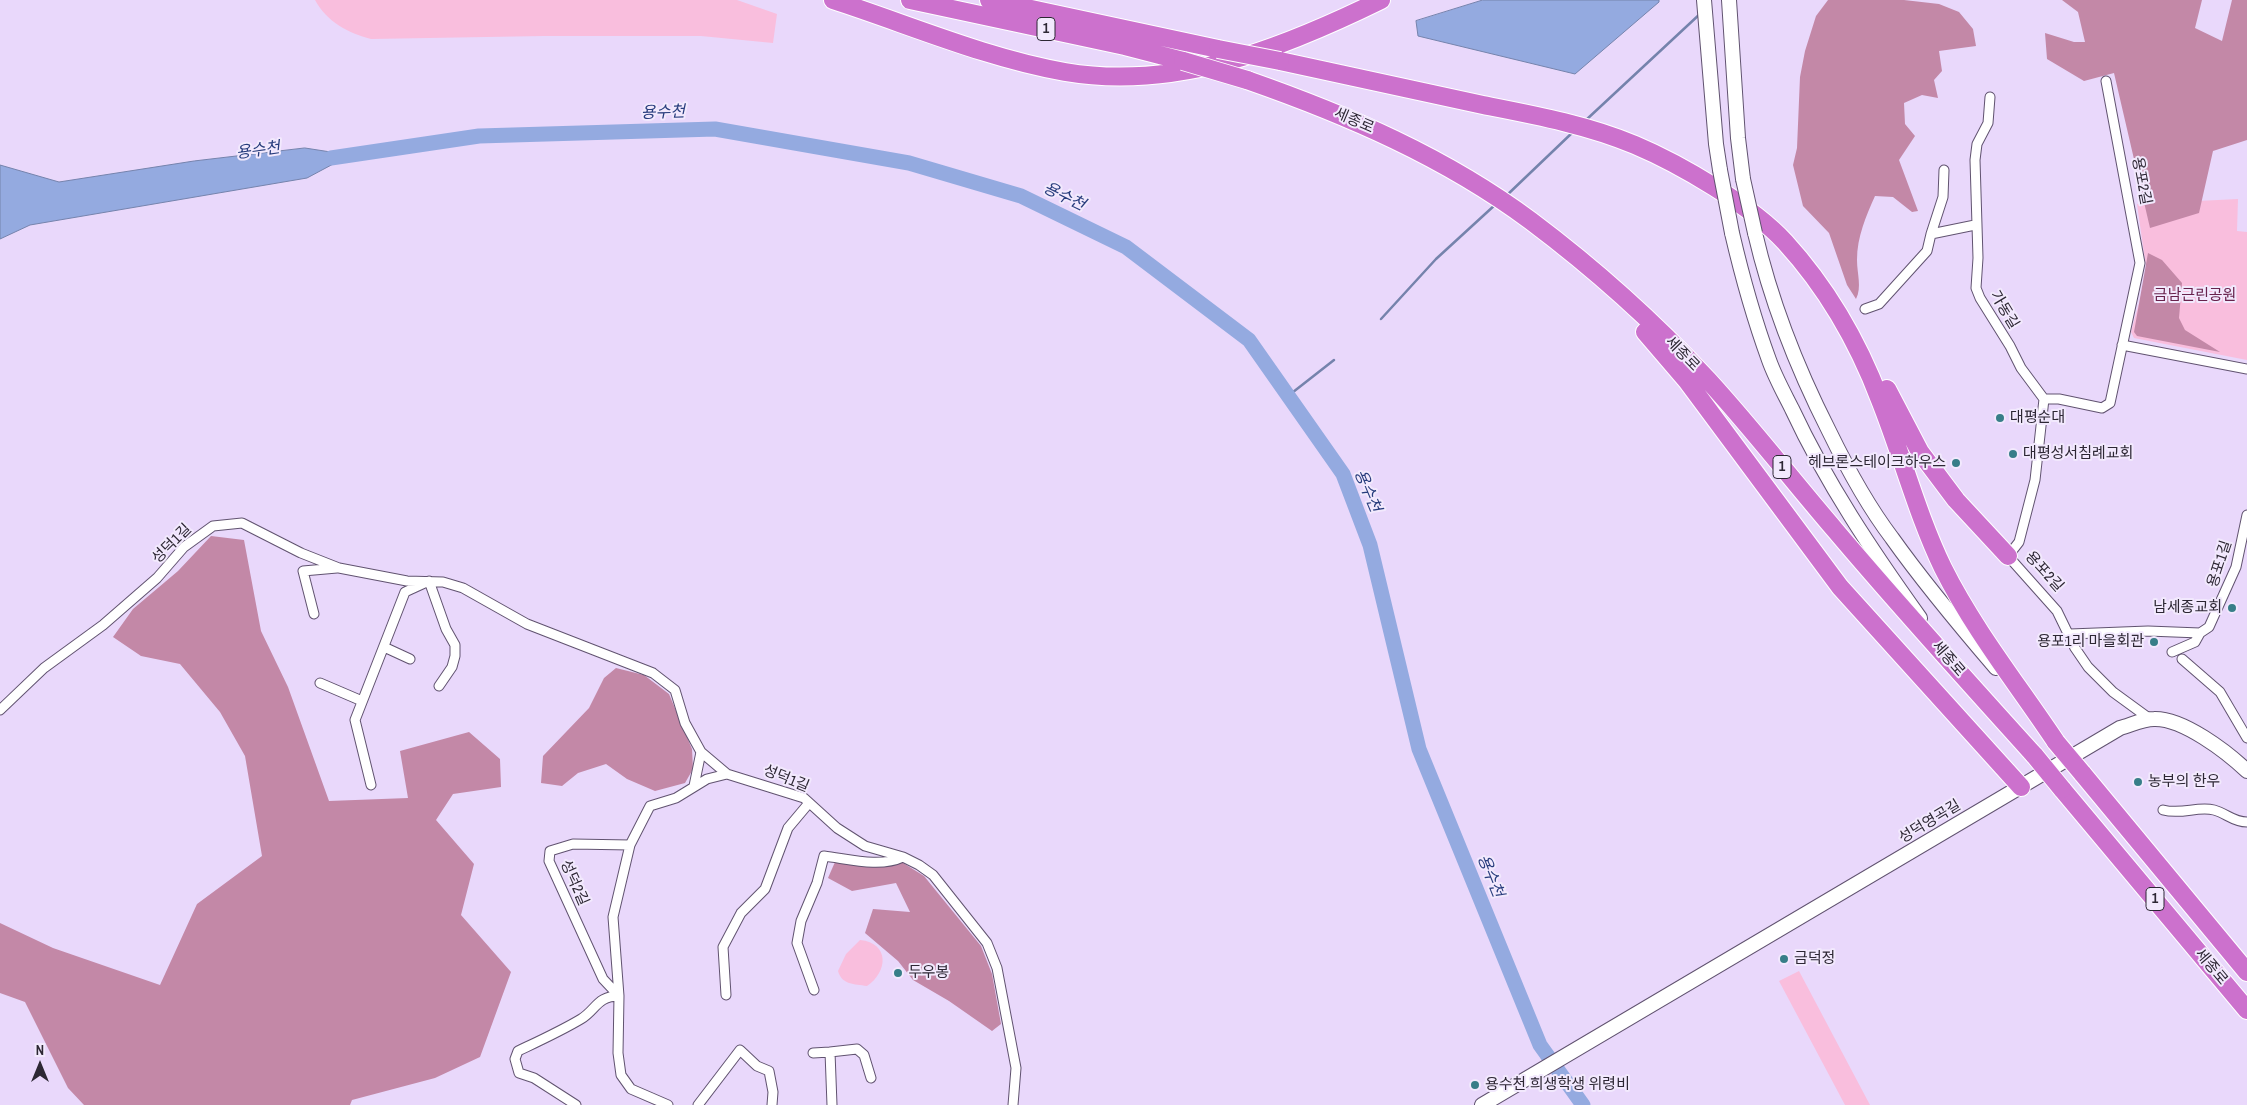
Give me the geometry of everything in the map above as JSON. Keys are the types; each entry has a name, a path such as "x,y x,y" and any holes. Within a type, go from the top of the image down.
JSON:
{"highway":[{"path":"833,0 992,54 1067,72 1152,76 1233,61 1272,48 1382,0"},
{"name":"세종로","path":"910,0 1125,46 1183,60 1247,80 1342,115 1392,137 1478,186 1529,220 1600,275 1653,324 1708,381 1836,532 2035,756 2247,1010"},
{"name":"세종로","path":"988,0 1551,120 1614,137 1659,156 1685,170 1766,223 1784,241 1835,306 1869,372 1910,488 1943,566 1985,638 2056,742 2247,972"},
{"path":"1346,17 1396,0"},
{"path":"1554,239 1656,343 1840,587 2021,787"},
{"path":"1835,306 1850,324 1864,346 1920,452 1956,500 2008,556"},
{"path":"2176,887 2247,959"}],"street":[{"path":"1704,0 1720,170 1740,266 1770,362 1830,483 1872,551 1921,619 1994,710"},
{"path":"1730,6 1738,138 1743,179 1761,261 1793,355 1851,475 1891,537 1948,612 2042,721"},
{"name":"용포2길","path":"2106,81 2140,263 2110,403 2102,408 2059,399 2044,400 2034,480 2019,542 2008,556 2057,611 2082,659 2100,679 2150,719 2181,726 2220,749 2247,771"},
{"name":"가동길","path":"1990,97 1988,123 1977,144 1975,160 1975,225 1978,258 1976,288 2021,368 2044,400"},
{"path":"1865,309 1879,304 1927,251 1943,197 1944,170"},
{"path":"1931,234 1975,225"},
{"path":"2122,345 2247,369"},
{"name":"용포1길","path":"2172,652 2196,642 2200,632 2209,627 2236,567 2247,516"},
{"name":"성덕1길","path":"0,710 44,668 85,640 107,622 156,578 184,547 213,526 242,523 301,553 339,568 406,581 443,582 463,588 528,624 653,673 675,690 686,723 701,752 727,774 804,798 837,828 865,846 903,857 933,875 987,943 997,968 1016,1068 1013,1105"},
{"path":"314,614 304,571 339,568"},
{"path":"372,784 355,720 406,592 429,581 446,629 455,645 452,667 439,686"},
{"path":"2070,634 2148,631 2200,632"},
{"path":"384,647 410,659"},
{"path":"2182,659 2220,692 2247,738"},
{"path":"320,683 362,701"},
{"name":"성덕영곡길","path":"1482,1105 1729,959 1739,955 2120,728 2150,719"},
{"path":"694,786 701,752"},
{"path":"668,1105 631,1090 621,1075 618,1027 619,996 613,917 630,846 650,806 676,798 707,779 727,774"},
{"path":"726,995 723,947 741,913 765,889 788,828 809,803"},
{"path":"2163,810 2176,813 2196,809 2214,810 2237,822 2247,822"},
{"name":"성덕2길","path":"619,996 603,979 549,861 550,851 573,844 630,846"},
{"path":"814,990 797,943 802,921 817,883 824,856 874,862 892,862 903,857"},
{"path":"576,1105 534,1078 519,1073 515,1059 518,1051 583,1018 592,1008 610,996 619,996"},
{"path":"813,1053 857,1049 864,1055 871,1078"},
{"path":"698,1105 740,1050 757,1066 769,1071 773,1092 772,1105"},
{"path":"830,1052 832,1105"}],"green space":[{"path":"315,0 737,0 777,14 773,43 701,36 371,39 339,26 326,15"},
{"name":"금남근린공원","path":"2238,199 2237,231 2247,232 2247,360 2134,338 2131,332 2147,274 2137,204"},
{"path":"860,940 877,946 883,959 879,973 867,986 853,984 842,979 838,971 846,954"},
{"path":"1799,971 1870,1105 1845,1105 1779,981"}],"shaded area":[{"path":"1828,0 1904,0 1939,4 1959,12 1973,29 1976,46 1939,51 1942,71 1934,80 1938,98 1922,95 1904,103 1905,124 1915,136 1899,160 1918,211 1912,212 1893,197 1875,196 1865,219 1857,251 1859,285 1856,299 1847,285 1829,233 1803,206 1793,165 1797,148 1800,77 1805,51 1816,16"},
{"path":"2062,0 2202,0 2195,28 2222,41 2232,0 2247,0 2247,140 2213,151 2199,213 2150,228 2114,73 2084,81 2047,59 2045,33 2074,42 2085,42 2078,12"},
{"path":"2148,253 2162,260 2182,283 2179,318 2185,330 2220,352 2137,336 2134,332"},
{"path":"211,536 244,540 261,631 288,687 329,801 408,798 400,751 469,732 500,759 501,787 453,794 436,820 474,864 461,915 511,972 480,1057 435,1078 352,1100 350,1105 84,1105 68,1088 25,1002 0,993 0,923 53,948 160,985 197,904 262,856 245,756 220,712 180,664 141,656 113,637 133,609 178,571"},
{"path":"616,668 644,675 669,694 692,749 693,769 685,783 655,791 627,779 606,764 578,773 562,786 541,783 543,756 589,708 604,678"},
{"path":"900,861 924,876 981,946 992,974 1001,1024 992,1031 949,1001 913,980 898,961 865,933 873,909 910,912 896,883 852,891 828,878 835,862 859,864"}],"water":[{"path":"1483,0 1659,0 1659,2 1575,74 1418,36 1416,21"},
{"path":"305,148 350,155 307,178 30,225 0,239 0,165 59,182 194,161"}],"waterway":[{"path":"1586,120 1701,13"},
{"name":"용수천","path":"331,158 479,136 715,129 909,163 1021,196 1126,247 1249,340 1343,474 1370,545 1419,749 1540,1045 1583,1105"},
{"path":"1506,196 1573,132"},
{"path":"1381,319 1436,259 1496,204"},
{"path":"1288,396 1334,360"}],"place":[{"name":"대평순대","path":"2000,418"},
{"name":"대평성서침례교회","path":"2013,454"},
{"name":"헤브론스테이크하우스","path":"1956,463"},
{"name":"남세종교회","path":"2232,608"},
{"name":"용포1리 마을회관","path":"2154,642"},
{"name":"농부의 한우","path":"2138,782"},
{"name":"금덕정","path":"1784,959"},
{"name":"두우봉","path":"898,973"},
{"name":"용수천 희생학생 위령비","path":"1475,1085"}]}
